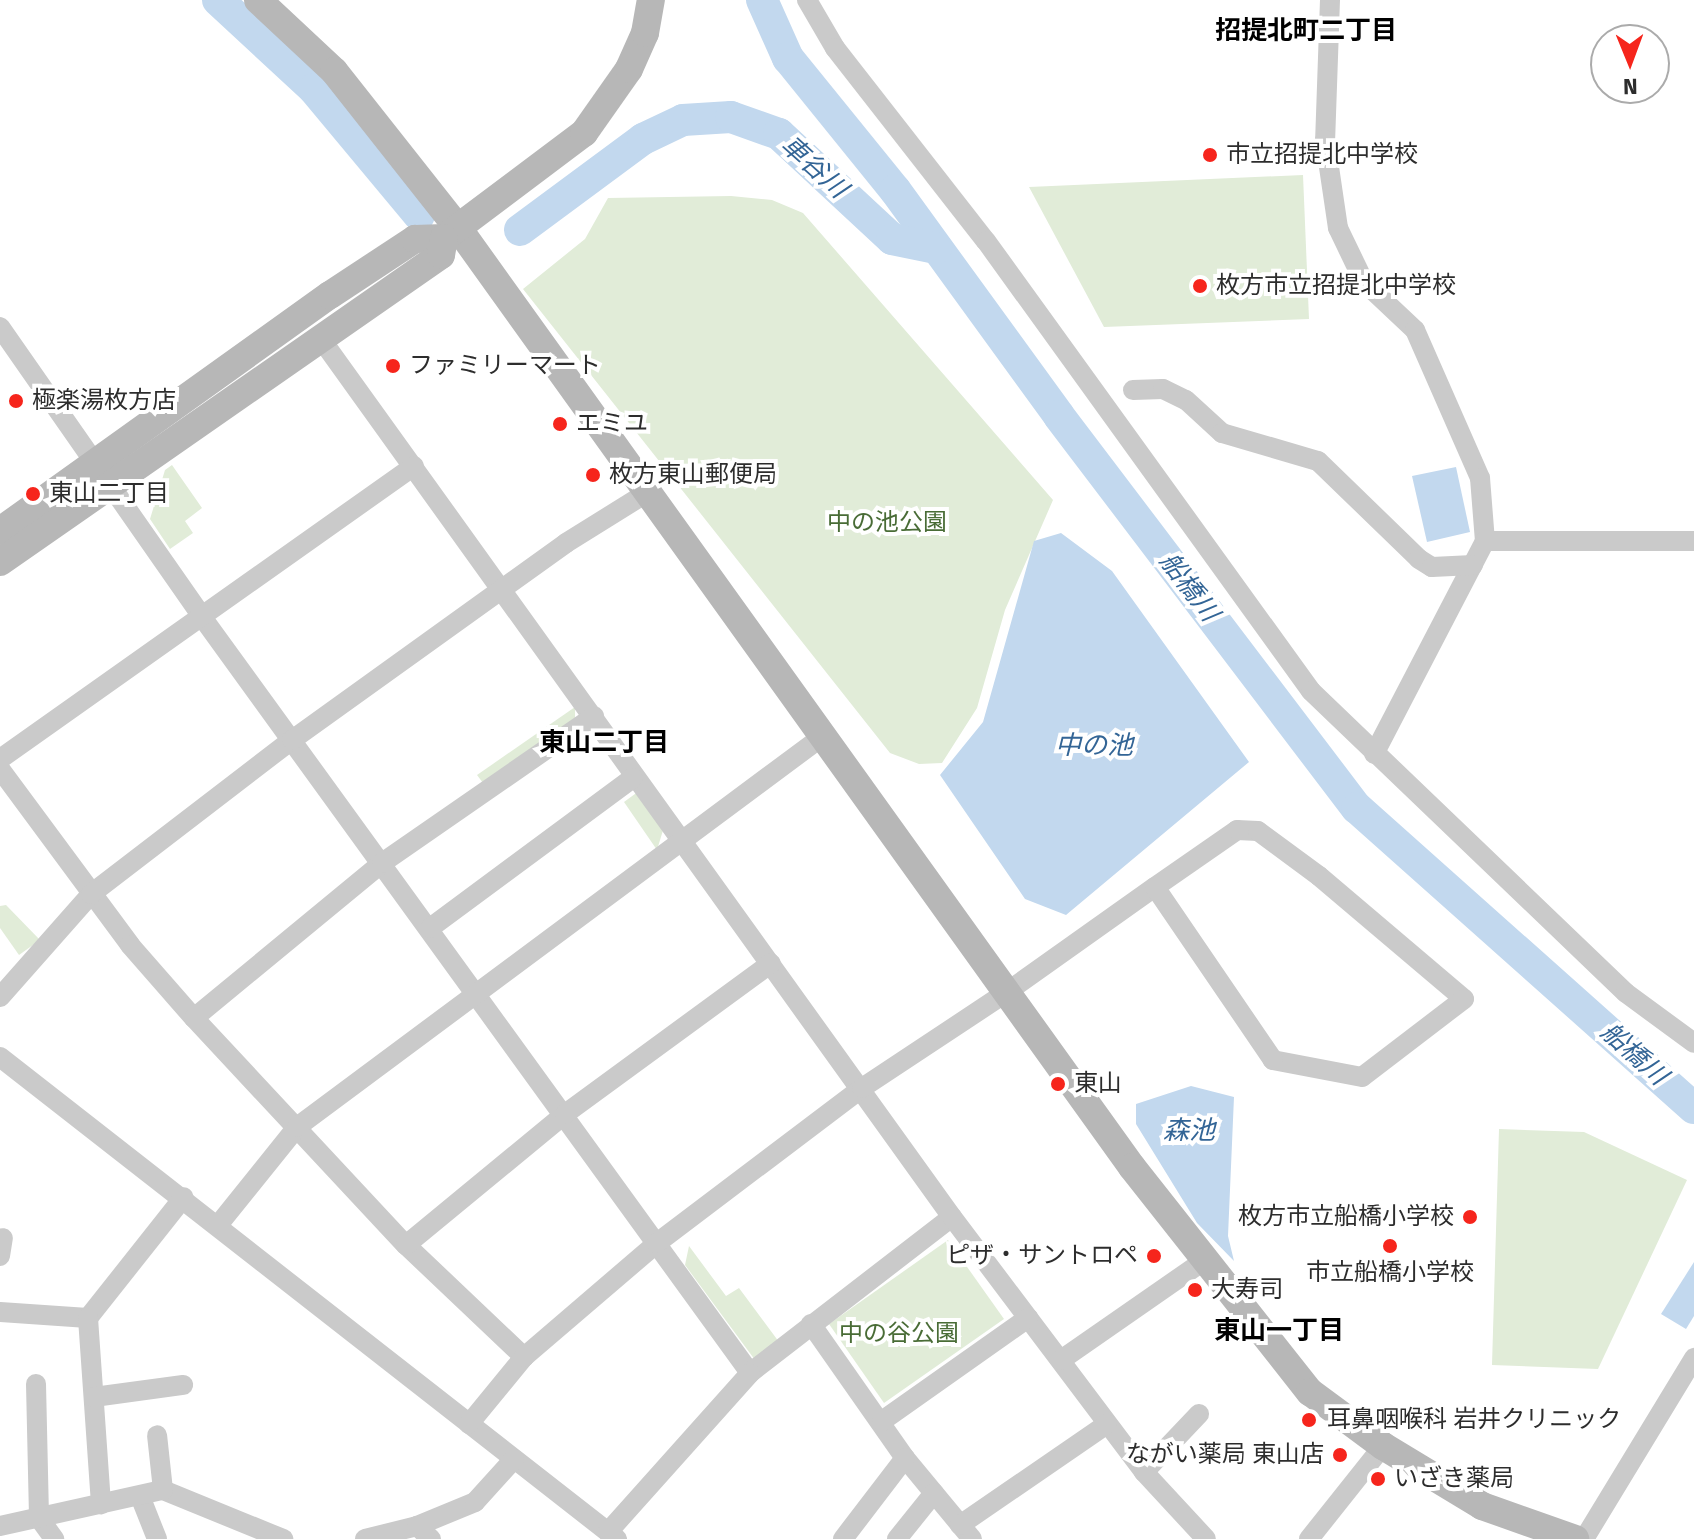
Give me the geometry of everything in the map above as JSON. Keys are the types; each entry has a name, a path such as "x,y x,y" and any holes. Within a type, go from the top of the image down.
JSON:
{"street":[{"path":"258,0 334,71 451,233 648,492 1132,1167 1310,1392 1383,1446 1482,1506 1575,1539"},
{"path":"0,562 104,473 415,239 451,233 584,133 629,69 645,33 651,0"},
{"path":"807,0 835,48 986,241 1311,691 1626,993 1694,1043"},
{"path":"1330,0 1325,140 1338,228 1364,282 1415,330 1422,343 1480,478 1485,541 1374,754"},
{"path":"0,531 104,473 321,339 441,255 451,233"},
{"path":"0,327 202,617 478,992 750,1373"},
{"path":"321,339 594,716 633,778 862,1088 952,1217 1144,1472 1206,1539"},
{"path":"1133,390 1163,389 1186,400 1222,433 1318,461 1419,559 1432,567 1473,565"},
{"path":"0,759 414,466"},
{"path":"0,997 91,894 292,740 503,590 648,492"},
{"path":"1485,541 1694,541"},
{"path":"194,1018 382,863 594,716"},
{"path":"219,1224 297,1127 823,736"},
{"path":"0,769 91,894 194,1018 406,1245 524,1357"},
{"path":"430,928 633,778"},
{"path":"469,1424 524,1357 657,1243 862,1088 1007,992 1155,887 1237,830 1258,831 1464,999 1362,1077 1273,1060 1155,887"},
{"path":"406,1245 565,1114 771,963"},
{"path":"0,1057 219,1224 612,1536 750,1373 952,1217"},
{"path":"101,1505 88,1318 184,1197"},
{"path":"1061,1360 1205,1260"},
{"path":"0,1312 88,1318"},
{"path":"882,1421 1028,1318"},
{"path":"811,1324 882,1421 905,1458 966,1532 1107,1424"},
{"path":"1584,1539 1691,1367"},
{"path":"36,1384 39,1518 54,1539"},
{"path":"94,1397 183,1385"},
{"path":"1144,1472 1199,1414"},
{"path":"157,1435 163,1490"},
{"path":"1309,1539 1383,1446"},
{"path":"843,1539 905,1458"},
{"path":"365,1539 424,1533 475,1502 514,1459"},
{"path":"9,1539 0,1526 163,1490 255,1534 283,1539"},
{"path":"897,1539 934,1493"},
{"path":"140,1496 157,1539"}],"green space":[{"path":"1303,175 1309,319 1104,327 1029,187"},
{"name":"中の池公園","path":"731,196 772,200 803,213 1053,500 1005,610 977,708 942,763 919,764 890,753 523,289 585,239 608,198"},
{"path":"172,465 202,508 185,521 193,533 170,549 150,519 165,470"},
{"path":"575,707 575,719 486,787 477,775"},
{"path":"639,791 664,827 657,850 624,802"},
{"path":"6,905 40,940 19,955 0,928 0,906"},
{"path":"1499,1129 1584,1132 1687,1180 1598,1369 1492,1365"},
{"name":"中の谷公園","path":"948,1240 1004,1319 884,1403 829,1324"},
{"path":"689,1246 726,1296 739,1288 779,1342 755,1360 685,1265"}],"water":[{"path":"1456,467 1470,532 1427,542 1412,476"},
{"name":"中の池","path":"1061,533 1112,571 1249,762 1066,915 1025,899 940,775 983,722 1034,541"},
{"name":"森池","path":"1191,1086 1234,1097 1228,1236 1234,1261 1197,1223 1136,1124 1136,1104"},
{"path":"1694,1262 1694,1316 1686,1329 1661,1314"}],"waterway":[{"name":"車谷川","path":"218,0 314,89 419,215"},
{"name":"船橋川","path":"762,0 788,58 895,190 1059,416 1357,808 1694,1108"},
{"name":"車谷川","path":"520,230 643,139 683,120 731,117 779,134 892,239 936,248"}],"place":[{"name":"市立招提北中学校","path":"1210,155"},
{"name":"枚方市立招提北中学校","path":"1200,286"},
{"name":"ファミリーマート","path":"393,366"},
{"name":"極楽湯枚方店","path":"16,401"},
{"name":"エミユ","path":"560,424"},
{"name":"枚方東山郵便局","path":"593,475"},
{"name":"東山二丁目","path":"33,494"},
{"name":"東山","path":"1058,1084"},
{"name":"枚方市立船橋小学校","path":"1470,1217"},
{"name":"市立船橋小学校","path":"1390,1246"},
{"name":"ピザ・サントロペ","path":"1154,1256"},
{"name":"大寿司","path":"1195,1290"},
{"name":"耳鼻咽喉科 岩井クリニック","path":"1309,1420"},
{"name":"ながい薬局 東山店","path":"1340,1455"},
{"name":"いざき薬局","path":"1378,1479"}],"district":[{"name":"招提北町二丁目","path":"1306,31"},
{"name":"東山二丁目","path":"604,743"},
{"name":"東山一丁目","path":"1279,1331"}]}
